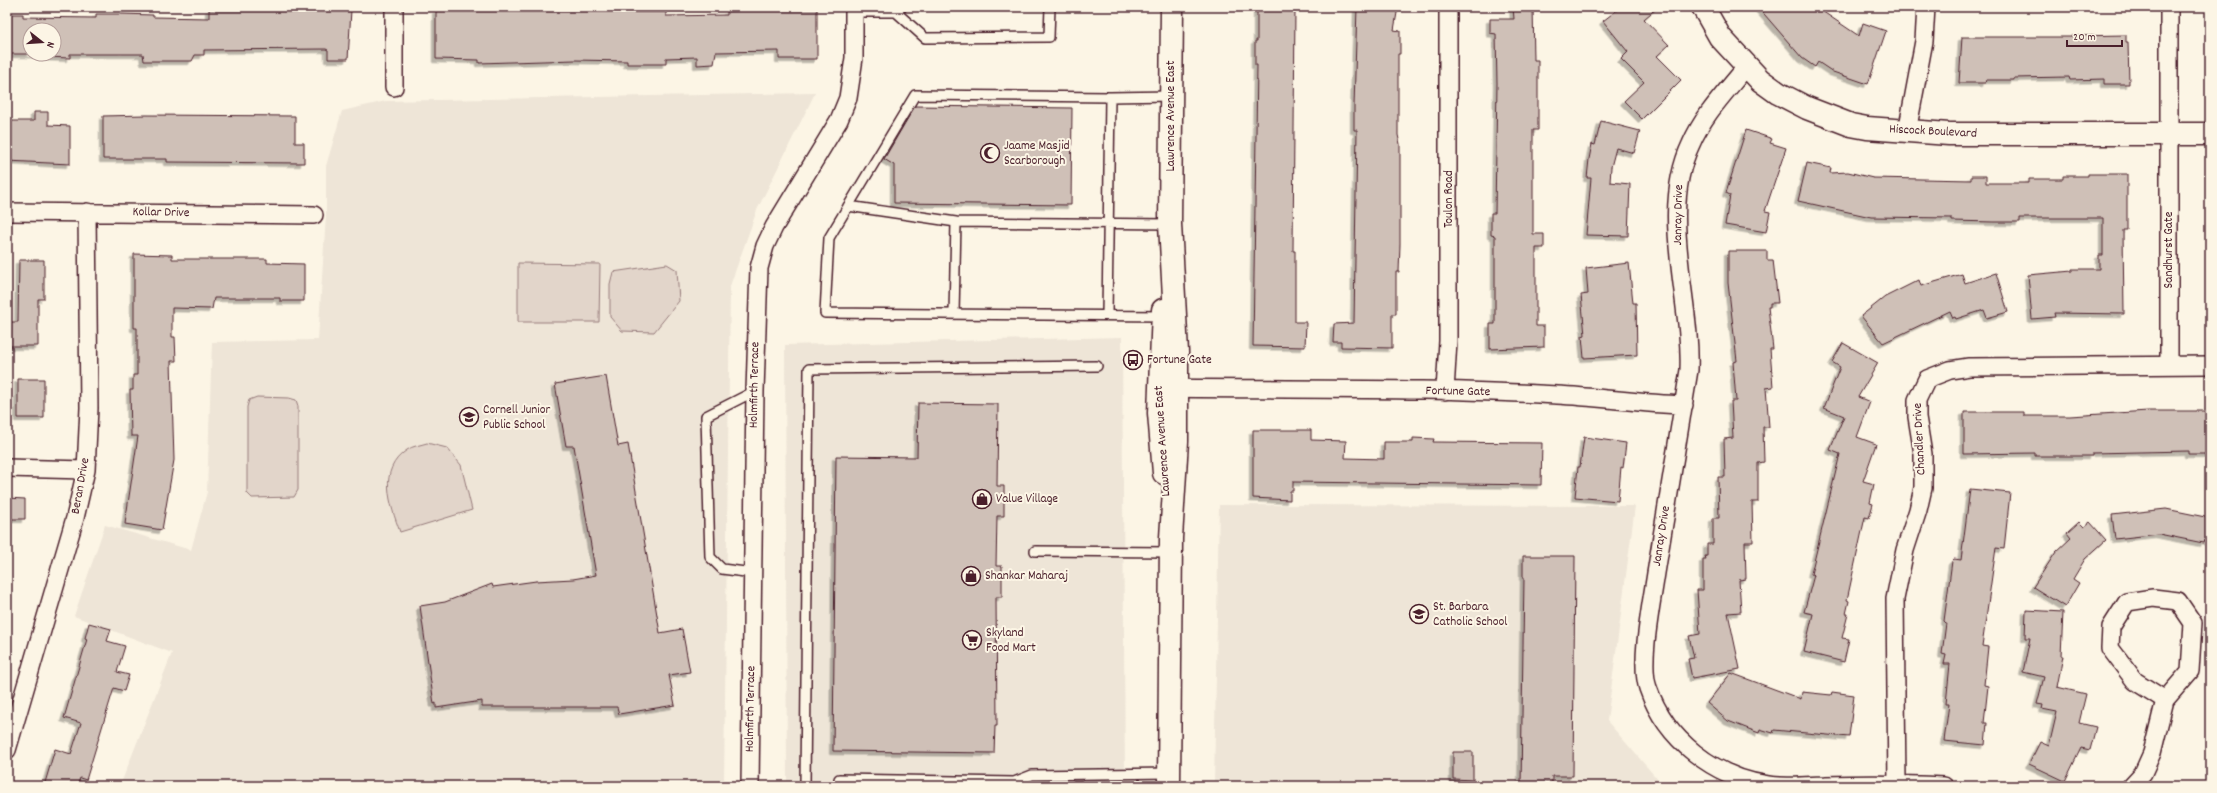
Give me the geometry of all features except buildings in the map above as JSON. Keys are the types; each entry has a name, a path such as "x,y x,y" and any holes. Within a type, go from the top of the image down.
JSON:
{"main road":[{"name":"Lawrence Avenue East","path":"1168,388 1172,7"},
{"name":"Hiscock Boulevard","path":"1704,7 1720,37 1746,67 1778,93 1822,115 1867,128 1907,132 2045,135 2210,134"},
{"name":"Lawrence Avenue East","path":"1169,780 1171,545 1177,441 1168,388 1163,316 1170,224"}],"street":[{"path":"394,7 394,86"},
{"name":"Toulon Road","path":"1445,391 1448,333 1448,7"},
{"path":"1907,132 1924,41 1926,7"},
{"name":"Sandhurst Gate","path":"2169,7 2169,365"},
{"name":"Holmfirth Terrace","path":"750,786 754,391 758,268 765,246 774,227 832,131 848,98 854,58 854,10"},
{"name":"Janray Drive","path":"1746,67 1716,101 1698,130 1690,144 1680,176 1677,245 1690,348 1684,405 1648,625 1644,672 1648,688 1658,709 1680,742 1707,763 1743,778 1769,785 1897,784 1944,786"},
{"name":"Kollar Drive","path":"7,212 314,215"},
{"name":"Beran Drive","path":"8,740 75,518 86,470 89,408 87,212"},
{"name":"Chandler Drive","path":"1897,784 1895,598 1905,550 1918,510 1922,488 1923,454 1917,417 1917,400 1927,380 1950,370 1969,367 2210,365"},
{"name":"Fortune Gate","path":"1168,388 1445,391 1558,395 1641,404 1684,405"},
{"path":"7,468 86,470"},
{"path":"2131,786 2143,773 2152,753 2165,700 2190,670 2193,623 2178,601 2153,598 2127,602 2111,627 2110,648 2135,681 2165,700"}],"lane":[{"path":"854,10 899,10 924,38 1049,37 1050,7"},
{"path":"1163,316 825,313 829,238 916,94 1110,97 1172,96"},
{"path":"1107,315 1110,97"},
{"path":"848,206 956,222 1109,222 1170,224"},
{"path":"954,314 956,222"},
{"path":"805,786 809,369 1097,366"},
{"path":"753,573 722,569 710,557 706,416 754,391"},
{"path":"1035,551 1171,545"},
{"path":"839,779 1014,782 1032,775 1169,780"}],"shaded area":[{"name":"Cornell Junior Public School","path":"815,93 757,210 730,286 724,786 120,786 172,653 74,616 105,525 191,550 207,492 212,342 318,340 326,215 326,166 342,111 386,101"},
{"path":"518,263 600,264 599,322 518,322"},
{"path":"667,264 677,270 679,301 654,332 622,331 610,317 610,284 613,272"},
{"path":"1122,337 1125,786 787,786 785,345"},
{"path":"257,397 289,398 296,400 298,406 298,490 294,497 252,498 247,493 247,407 249,400"},
{"path":"427,443 447,448 461,465 472,510 400,532 388,488 392,467 398,458 407,450"},
{"name":"St. Barbara Catholic School","path":"1219,505 1635,506 1607,721 1660,782 1660,786 1214,786"}],"place":[{"name":"Jaame Masjid Scarborough","path":"990,153"},
{"name":"Fortune Gate","path":"1133,360"},
{"name":"Cornell Junior Public School","path":"469,417"},
{"name":"Value Village","path":"982,499"},
{"name":"Shankar Maharaj","path":"971,576"},
{"name":"St. Barbara Catholic School","path":"1419,614"},
{"name":"Skyland Food Mart","path":"972,640"}]}
